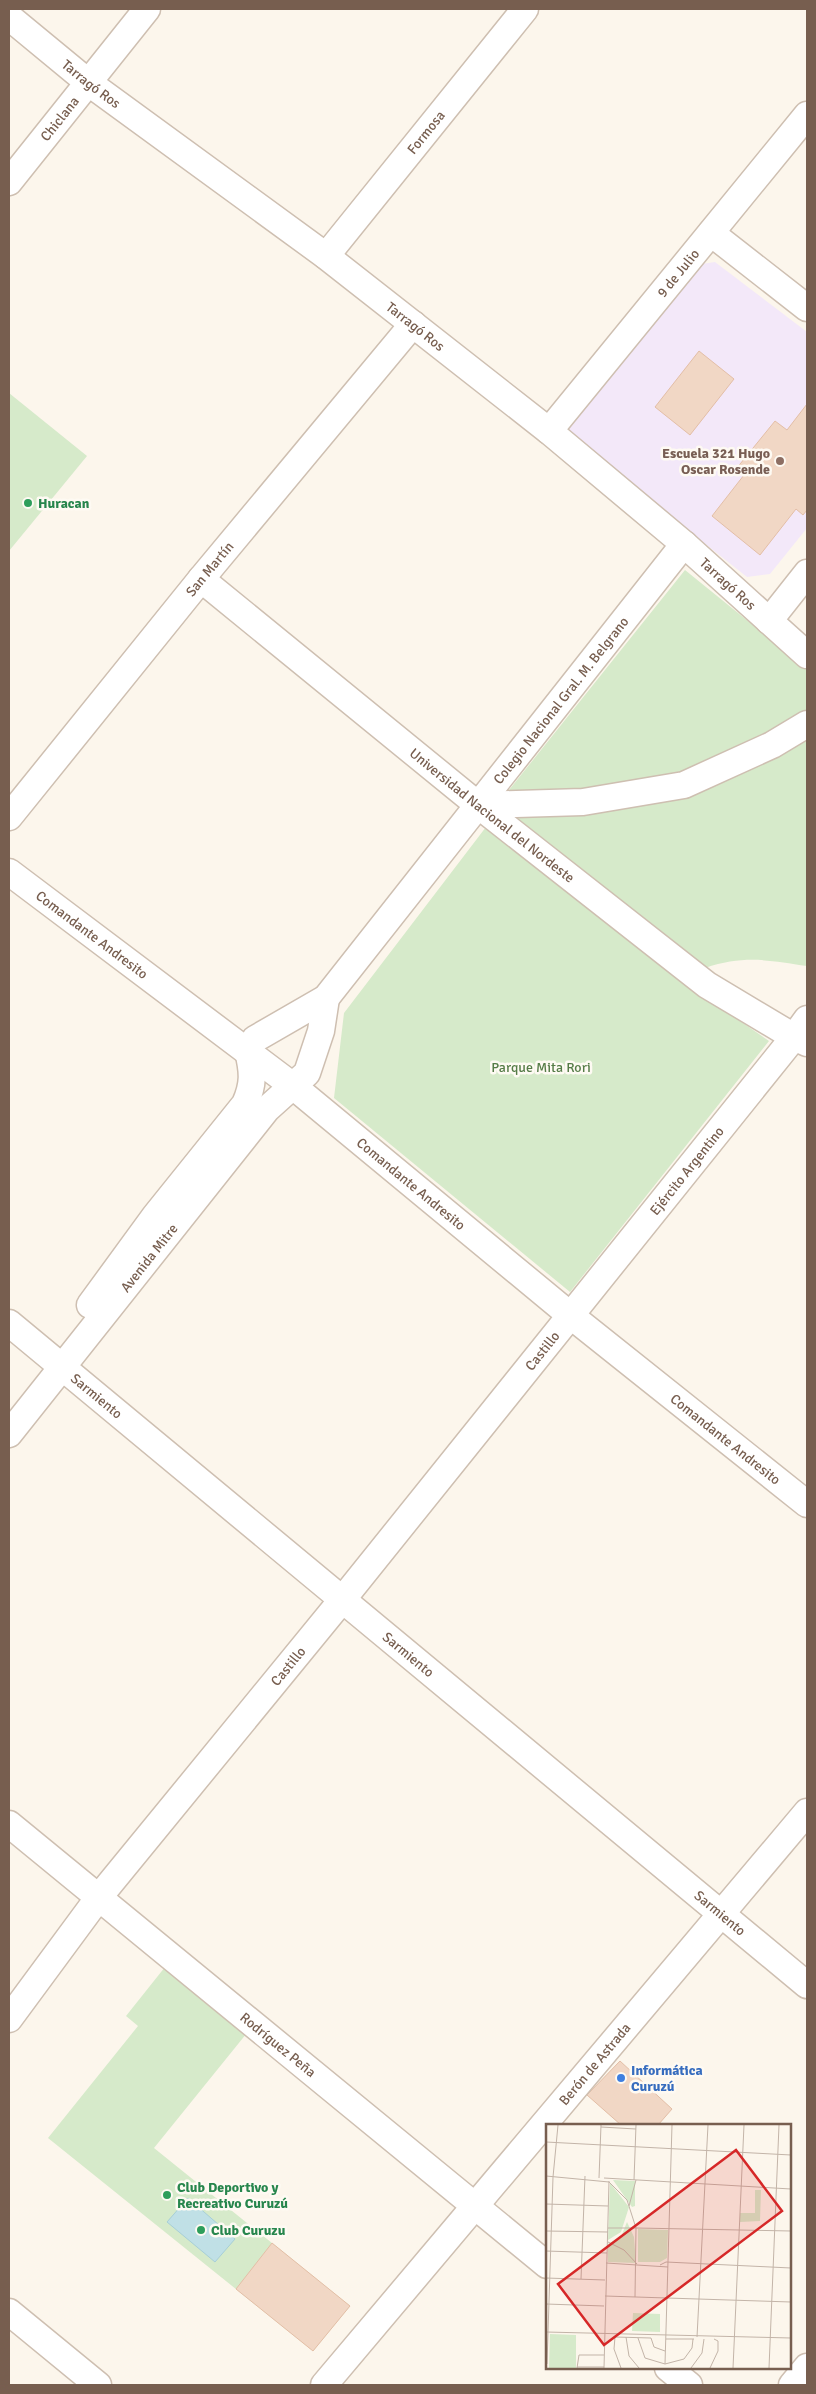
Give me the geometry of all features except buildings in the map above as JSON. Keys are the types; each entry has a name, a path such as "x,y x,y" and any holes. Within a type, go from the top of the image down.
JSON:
{"street":[{"name":"Chiclana","path":"9,182 148,9"},
{"name":"Formosa","path":"326,256 525,9"},
{"name":"Tarragó Ros","path":"9,18 89,84 326,256 549,431 684,544 807,655"},
{"name":"9 de Julio","path":"549,431 807,115"},
{"path":"711,233 807,308"},
{"name":"San Martín","path":"9,817 201,579 413,324"},
{"name":"Colegio Nacional Gral. M. Belgrano","path":"248,1051 255,1039 326,998 684,544"},
{"path":"769,621 807,573"},
{"name":"Universidad Nacional del Nordeste","path":"201,579 478,805 707,986 803,1033"},
{"path":"478,805 583,802 684,784 772,745 807,724"},
{"name":"Comandante Andresito","path":"9,872 293,1086 570,1314 807,1504"},
{"name":"Colegio Nacional Gral. M. Belgrano","path":"293,1086 307,1073 321,1031 326,998"},
{"name":"Ejército Argentino","path":"570,1314 803,1033"},
{"name":"Avenida Mitre","path":"9,1434 155,1216 245,1104 252,1088 252,1069 248,1051"},
{"name":"Avenida Mitre","path":"9,1410 57,1363 267,1109 293,1086"},
{"name":"Castillo","path":"9,2019 99,1897 342,1600 570,1314"},
{"name":"Sarmiento","path":"9,1323 807,1985"},
{"name":"Berón de Astrada","path":"324,2385 475,2204 723,1914 807,1812"},
{"name":"Rodríguez Peña","path":"9,1824 475,2204 546,2264"},
{"path":"9,2312 98,2385"},
{"path":"792,2385 807,2367"},
{"path":"669,2369 689,2385"}],"shaded area":[{"path":"715,262 807,332 807,528 770,574 747,577 568,435 572,417 702,264"}],"green space":[{"name":"Huracan","path":"9,393 87,456 9,551"},
{"path":"685,570 807,669 807,966 744,960 705,968 497,805"},
{"name":"Parque Mita Rori","path":"486,827 688,985 769,1041 570,1292 334,1098 344,1013"},
{"name":"Club Deportivo y Recreativo Curuzú","path":"169,1962 251,2028 154,2148 350,2306 313,2351 48,2138 138,2026 126,2016"}],"water":[{"name":"Club Curuzu","path":"188,2198 235,2239 215,2262 167,2222"}],"place":[{"name":"Escuela 321 Hugo Oscar Rosende","path":"780,461"},
{"name":"Huracan","path":"28,503"},
{"name":"Informática Curuzú","path":"621,2078"},
{"name":"Club Deportivo y Recreativo Curuzú","path":"167,2195"},
{"name":"Club Curuzu","path":"201,2230"}]}
